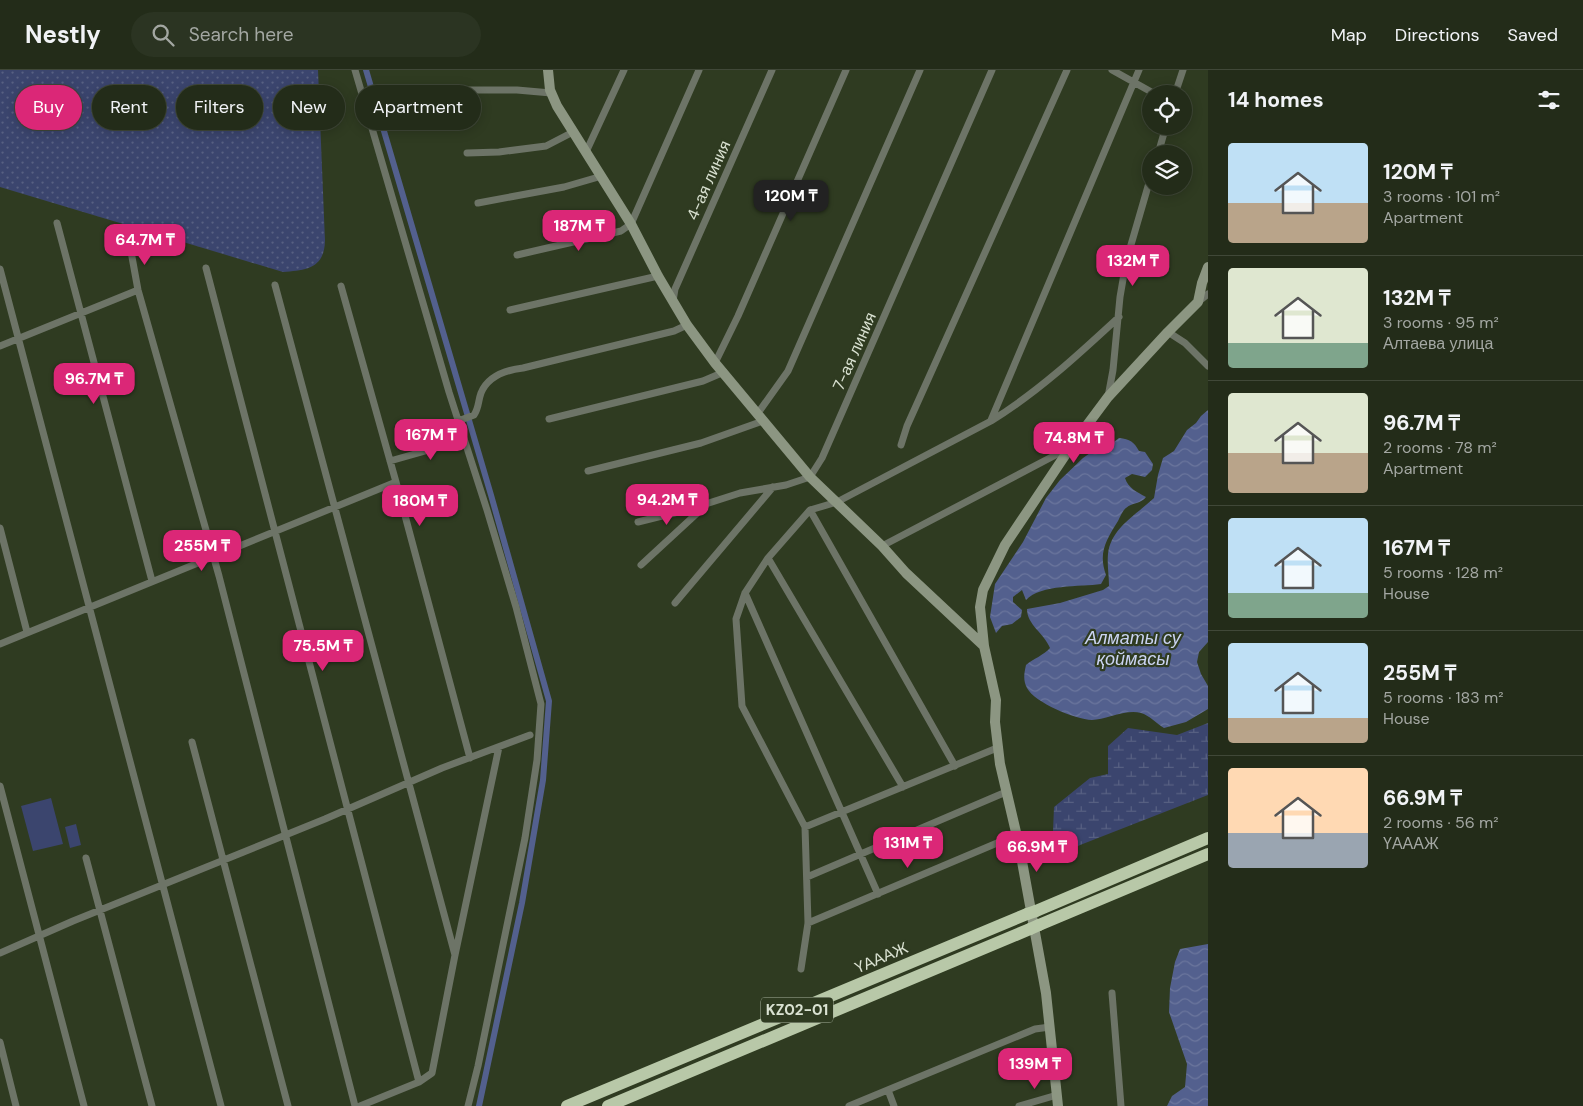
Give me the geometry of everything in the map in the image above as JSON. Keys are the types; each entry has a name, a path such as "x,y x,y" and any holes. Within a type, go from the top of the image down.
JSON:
{"highway":[{"name":"ҮАААЖ","path":"567,1106 1208,838"},
{"name":"ҮАААЖ","path":"608,1106 1208,854"}],"street":[{"path":"355,70 392,201 461,420 464,440 516,607 541,704 538,760 526,838 468,1106"},
{"path":"586,152 624,70"},
{"path":"517,255 621,230 631,224 699,70"},
{"name":"4-ая линия","path":"673,302 675,288 772,70"},
{"path":"715,363 738,316 846,70"},
{"path":"588,471 701,443 761,417 788,370 920,70"},
{"name":"7-ая линия","path":"810,477 822,458 992,70"},
{"path":"900,445 1067,70"},
{"path":"1112,70 1142,87"},
{"path":"991,421 1139,70"},
{"path":"1178,85 1183,70"},
{"path":"549,73 552,93 557,106 631,224 658,276 687,325 715,363 810,477 882,546 906,573 984,646"},
{"path":"481,90 517,90 552,93"},
{"path":"467,153 499,152 546,146 573,132"},
{"path":"478,203 564,186 602,176"},
{"path":"1108,397 1126,262 1145,195"},
{"path":"57,223 152,581"},
{"path":"130,246 138,290 214,556 355,1106"},
{"path":"1198,302 1208,267"},
{"path":"206,268 419,1082"},
{"path":"0,269 221,1106"},
{"path":"510,310 658,276"},
{"path":"275,285 455,955"},
{"path":"341,286 470,758"},
{"path":"0,346 138,290"},
{"path":"1058,1106 1046,993 998,748 995,722 996,700 984,646 980,608 984,590 1005,545 1070,448 1108,397 1168,332 1208,294"},
{"path":"801,969 808,923 805,827 742,706 736,619 745,593 768,558 810,510 837,502 991,421 1023,400 1084,350 1119,316"},
{"path":"461,420 474,416 478,409 481,394 487,383 508,370 523,368 674,330 687,325"},
{"path":"1168,332 1185,343 1208,366"},
{"path":"549,419 703,381 724,372"},
{"path":"390,461 464,440"},
{"path":"882,546 1070,448"},
{"path":"638,522 708,503 740,492 773,487 810,477"},
{"path":"0,644 396,482"},
{"path":"675,603 773,487"},
{"path":"641,565 708,503"},
{"path":"810,510 954,766"},
{"path":"0,528 28,632"},
{"path":"768,558 903,787"},
{"path":"745,593 840,812 878,894"},
{"path":"0,953 100,910 530,735"},
{"path":"192,742 288,1106"},
{"path":"360,1106 419,1082 432,1073 435,1066 455,955 499,747"},
{"path":"805,827 998,748"},
{"path":"0,786 84,1106"},
{"path":"807,877 1006,792"},
{"path":"808,923 1016,835"},
{"path":"86,858 152,1106"},
{"path":"1112,993 1121,1106"},
{"path":"849,1106 1035,1029 1050,1027"},
{"path":"0,1042 16,1106"},
{"path":"888,1090 894,1106"},
{"path":"1019,1106 1057,1095"}],"green space":[{"path":"0,70 318,70 319,85 273,85 273,130 320,130 325,241 324,250 317,263 306,269 283,272 0,187"},
{"path":"1208,723 1208,795 1052,856 1054,807 1090,778 1108,774 1108,746 1128,728 1177,735"},
{"path":"51,798 63,844 33,851 21,806"},
{"path":"76,824 81,845 70,848 65,827"}],"water":[{"name":"Алматы су қоймасы","path":"1208,410 1208,642 1199,652 1197,662 1208,686 1208,709 1186,722 1164,728 1141,713 1128,712 1092,720 1056,709 1031,694 1025,682 1026,665 1050,648 1030,620 1027,609 1060,603 1103,590 1109,586 1108,554 1114,537 1125,523 1154,498 1163,458 1174,451 1187,430"},
{"path":"1119,438 1129,440 1139,451 1145,452 1153,464 1152,470 1145,477 1132,474 1125,478 1131,487 1146,497 1125,509 1110,534 1104,547 1103,560 1106,575 1101,584 1061,587 1041,591 1026,600 1022,590 1013,597 1013,602 1022,610 1021,617 1012,624 1002,626 996,633 990,617 995,584 1023,542 1046,498 1060,480 1083,458 1100,446 1110,445"},
{"path":"1208,944 1208,1106 1167,1106 1172,1096 1185,1087 1187,1064 1169,1012 1170,988 1175,962 1180,949"}],"waterway":[{"path":"366,70 491,495 549,701 543,780 522,903 479,1106"}]}
